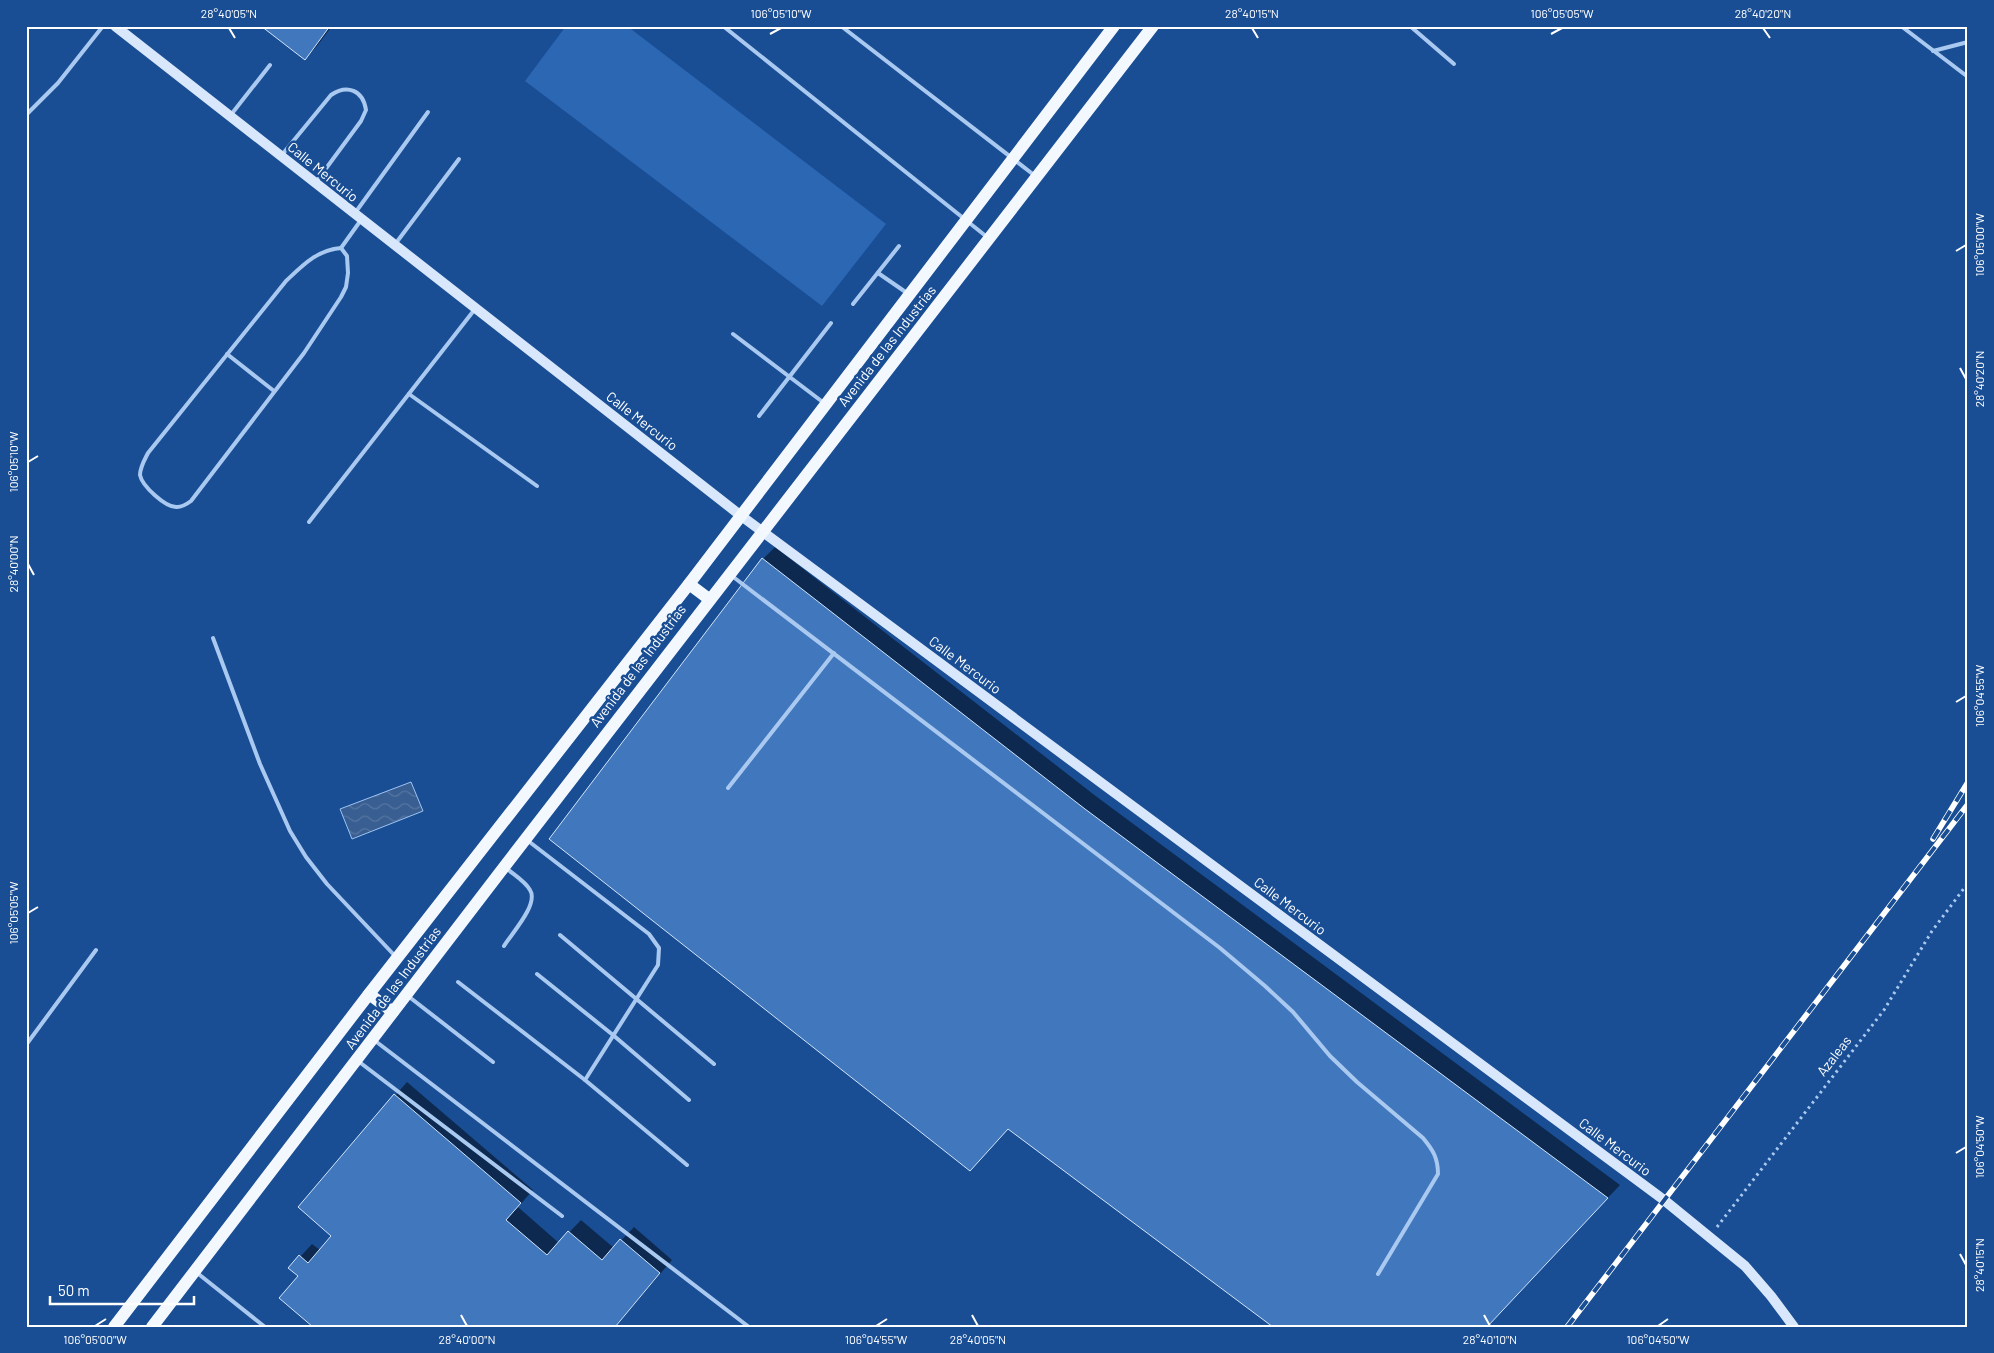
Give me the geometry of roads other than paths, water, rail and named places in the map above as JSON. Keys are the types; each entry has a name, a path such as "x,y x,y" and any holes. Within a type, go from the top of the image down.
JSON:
{"main road":[{"name":"Calle Mercurio","path":"115,26 740,516 1656,1194 1744,1266 1771,1296 1794,1327"},
{"name":"Avenida de las Industrias","path":"114,1327 369,994 689,584 1114,26"},
{"name":"Avenida de las Industrias","path":"152,1327 728,573 989,239 1152,26"},
{"path":"689,584 709,599"},
{"path":"369,994 393,1012"}],"lane":[{"path":"26,115 58,83 103,26"},
{"path":"723,26 989,239"},
{"path":"841,26 1036,177"},
{"path":"1410,26 1454,64"},
{"path":"1901,26 1968,77"},
{"path":"1933,51 1968,42"},
{"path":"230,116 270,65"},
{"path":"281,156 331,95 347,88 362,98 366,110 361,121 315,183"},
{"path":"342,248 322,252 306,261 286,281 148,453 140,474 143,482 153,494 171,506 178,508 191,501 304,353 346,287 348,263 342,248 357,217 428,112"},
{"path":"394,246 459,159"},
{"path":"854,304 899,246"},
{"path":"878,273 910,295"},
{"path":"310,522 475,308"},
{"path":"759,416 831,323"},
{"path":"733,334 826,404"},
{"path":"227,354 274,391"},
{"path":"409,394 537,486"},
{"path":"728,573 1228,955 1293,1012 1350,1076 1423,1138 1432,1148 1437,1158 1438,1174 1378,1274"},
{"path":"213,638 260,764 290,831 327,884 397,958"},
{"path":"728,788 834,653"},
{"path":"526,839 656,941 659,948 660,961 585,1080"},
{"path":"504,946 531,906 533,898 531,891 524,883 505,867"},
{"path":"560,935 714,1064"},
{"path":"26,1045 96,950"},
{"path":"536,974 613,1035 689,1100"},
{"path":"458,982 585,1080 687,1165"},
{"path":"406,995 493,1062"},
{"path":"372,1038 749,1327"},
{"path":"357,1060 562,1216"},
{"path":"194,1270 265,1327"}],"water":[{"path":"411,782 423,811 352,839 340,809"}],"railway":[{"path":"1933,839 1968,782"},
{"path":"1567,1327 1968,804"}]}
